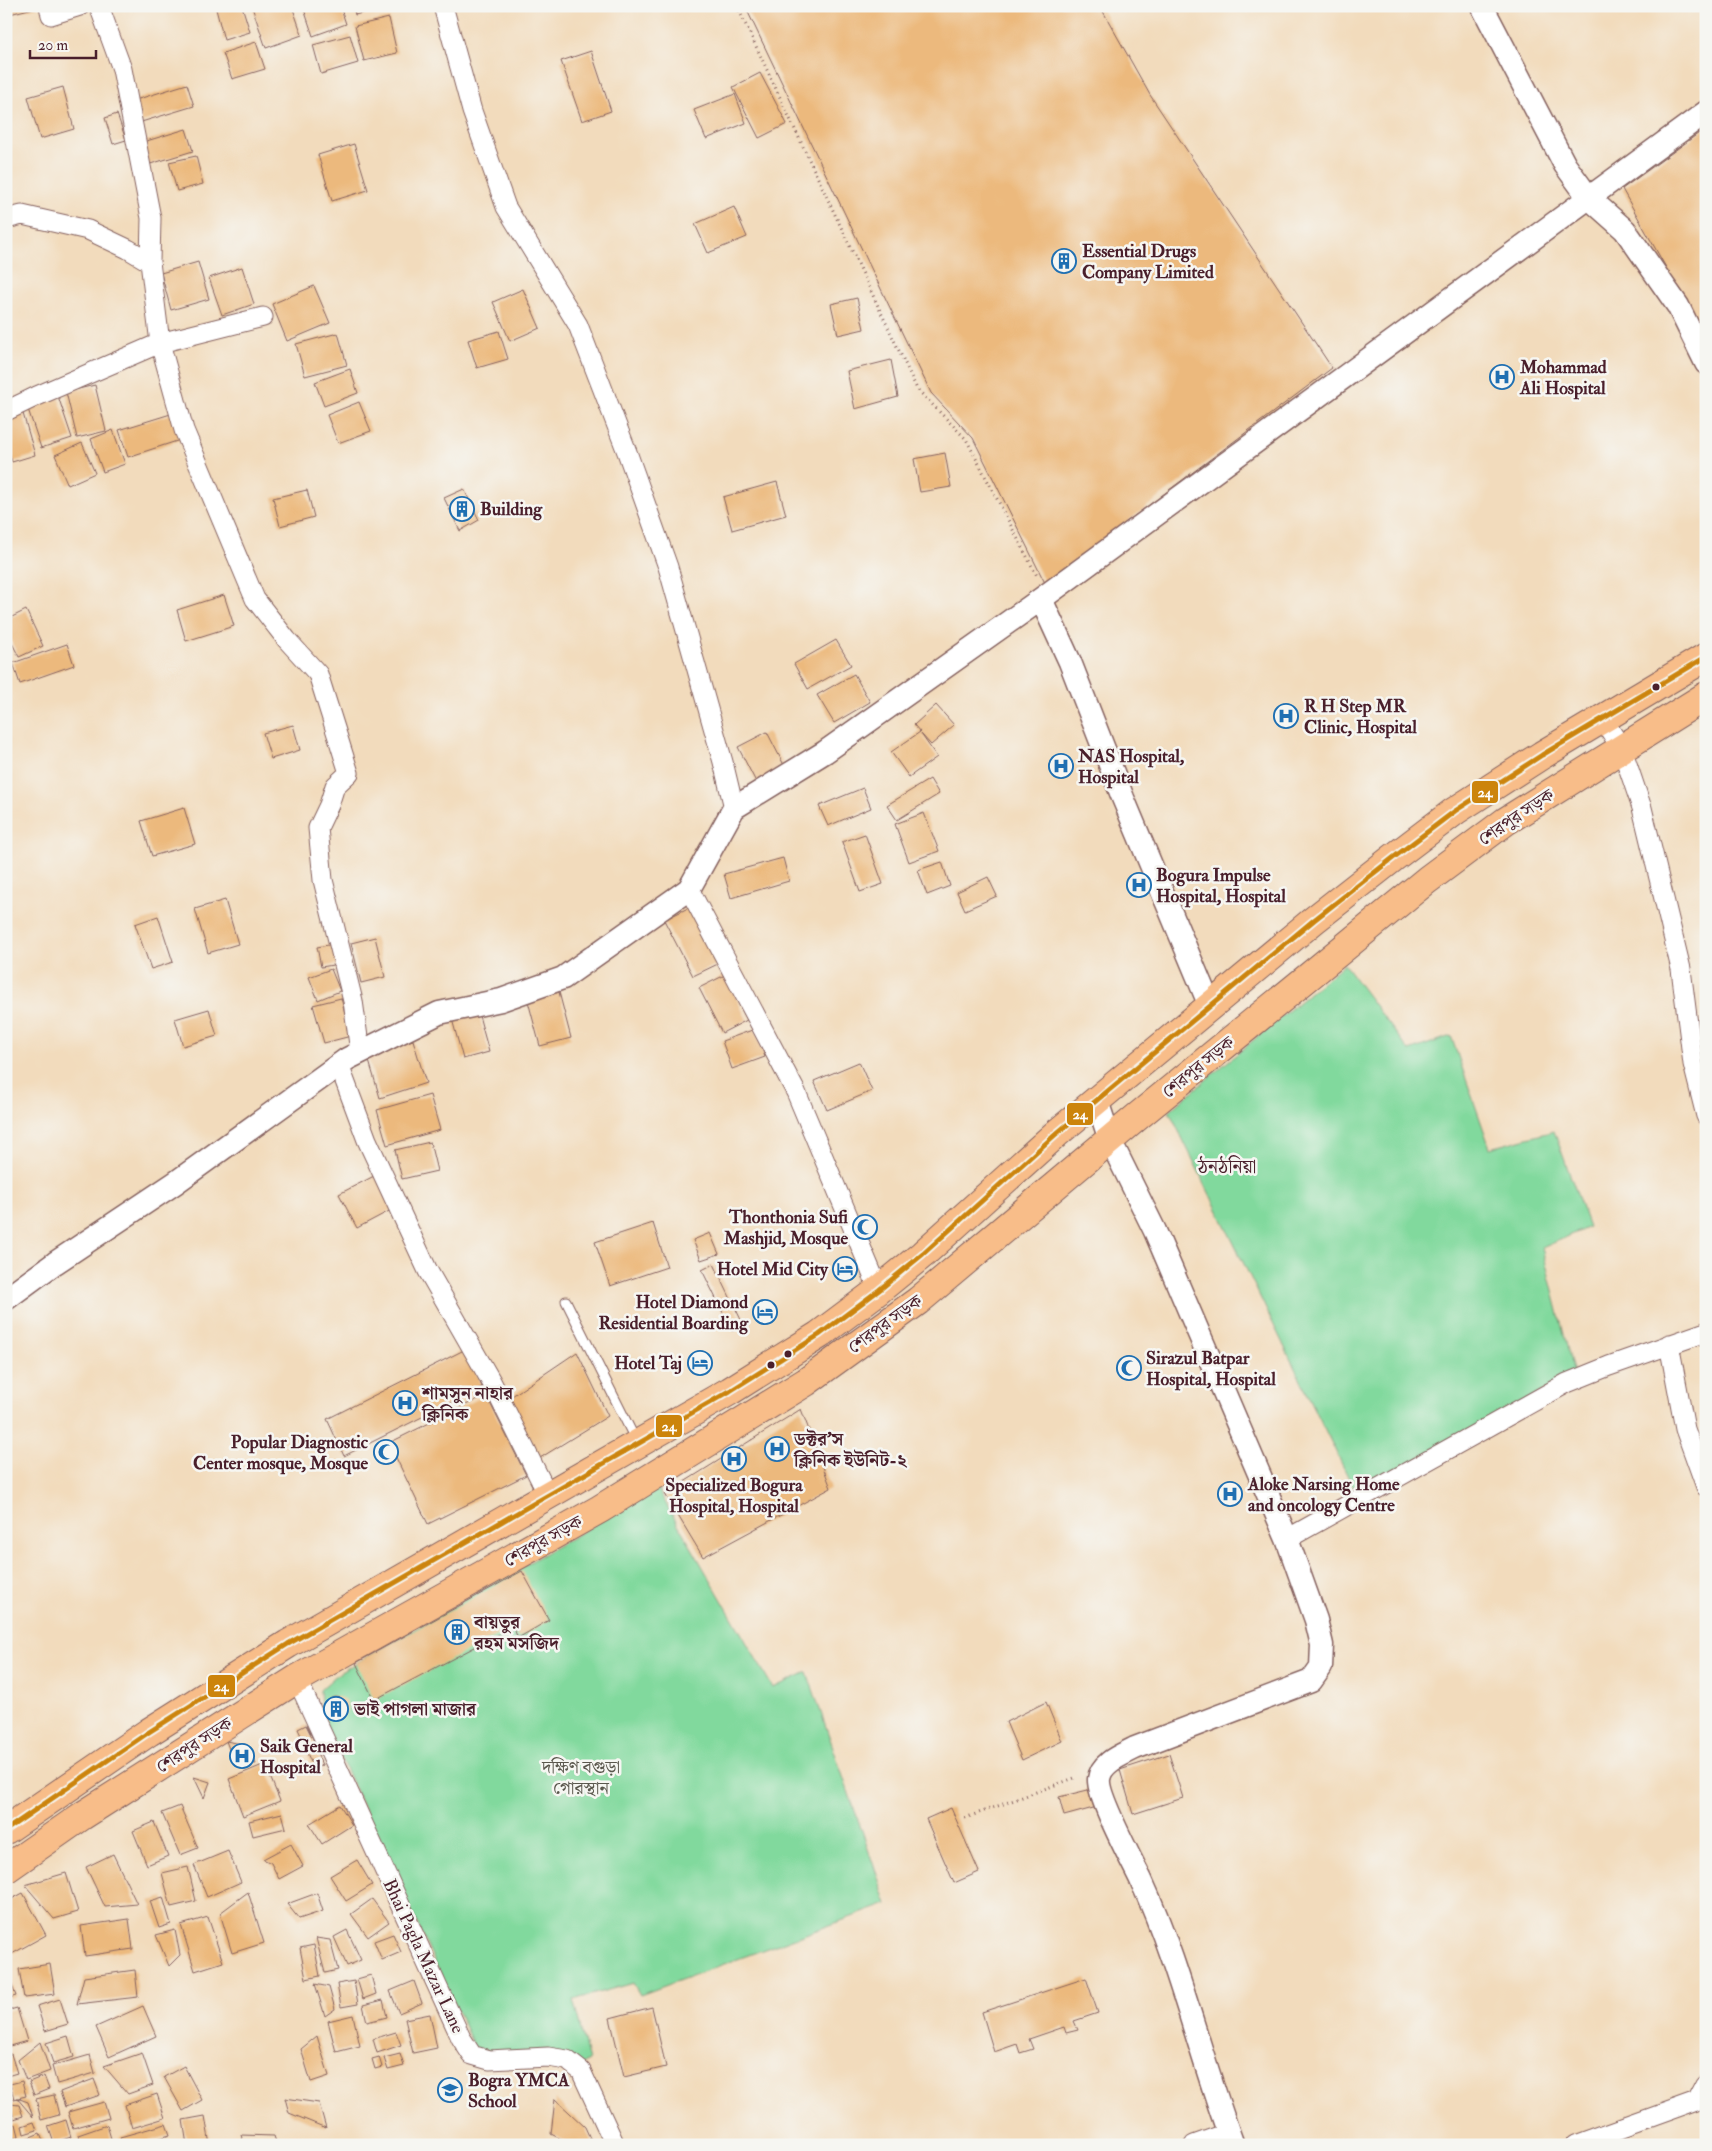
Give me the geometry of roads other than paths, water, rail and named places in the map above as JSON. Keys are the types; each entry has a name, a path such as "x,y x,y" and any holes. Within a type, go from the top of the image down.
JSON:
{"highway":[{"name":"শেরপুর সড়ক","path":"6,1830 149,1732 288,1644 730,1391 819,1335 879,1290 936,1243 1056,1134 1314,920 1455,811 1602,718 1706,657"},
{"name":"শেরপুর সড়ক","path":"6,1869 82,1816 297,1679 600,1509 806,1382 918,1301 1110,1140 1427,880 1506,821 1706,696"}],"street":[{"path":"49,6 51,15 80,6"},
{"path":"99,6 122,69 151,218 150,262 160,343 184,430 256,598 287,640 318,674 350,774 335,786 318,828 322,880 353,1001 360,1052"},
{"path":"443,6 472,111 506,207 578,325 628,452 668,566 734,808"},
{"path":"1482,6 1565,165 1589,198 1624,230 1678,306 1706,363"},
{"path":"6,1299 55,1263 175,1183 339,1065 360,1052 438,1013 501,1000 563,978 689,889 734,808 825,752 1044,597 1706,112"},
{"path":"6,219 22,215 88,230 150,262"},
{"path":"6,411 36,396 160,343 263,317"},
{"path":"1044,597 1123,798 1210,1006"},
{"path":"1602,718 1622,749 1642,808 1680,961 1693,1064 1706,1116"},
{"path":"689,889 796,1092 879,1290"},
{"path":"339,1065 367,1140 428,1271 491,1381 548,1494"},
{"path":"1096,1101 1110,1140 1155,1231 1287,1539 1322,1645 1322,1667 1311,1681 1135,1748 1113,1760 1104,1768 1099,1780 1103,1798 1142,1882 1177,1975 1230,2139 1194,2145"},
{"path":"1287,1539 1567,1383 1706,1332"},
{"path":"1669,1344 1685,1428 1706,1487"},
{"name":"Bhai Pagla Mazar Lane","path":"297,1679 461,2038 472,2055 489,2060 548,2057 567,2060 581,2071 615,2145"},
{"path":"1575,2145 1697,2101 1706,2084"}],"lane":[{"path":"566,1301 637,1443"}],"place":[{"name":"Essential Drugs Company Limited","path":"1064,261"},
{"name":"Mohammad Ali Hospital","path":"1502,377"},
{"name":"Building","path":"462,509"},
{"name":"R H Step MR Clinic, Hospital","path":"1286,716"},
{"name":"NAS Hospital, Hospital","path":"1061,766"},
{"name":"Bogura Impulse Hospital, Hospital","path":"1139,885"},
{"name":"Thonthonia Sufi Mashjid, Mosque","path":"865,1227"},
{"name":"Hotel Mid City","path":"845,1269"},
{"name":"Hotel Diamond Residential Boarding","path":"765,1312"},
{"name":"Hotel Taj","path":"700,1363"},
{"name":"Sirazul Batpar Hospital, Hospital","path":"1129,1368"},
{"name":"শামসুন নাহার ক্লিনিক","path":"405,1403"},
{"name":"ডক্টর'স ক্লিনিক ইউনিট-২","path":"777,1449"},
{"name":"Popular Diagnostic Center mosque, Mosque","path":"386,1452"},
{"name":"Specialized Bogura Hospital, Hospital","path":"734,1459"},
{"name":"Aloke Narsing Home and oncology Centre","path":"1230,1494"},
{"name":"বায়তুর রহম মসজিদ","path":"457,1632"},
{"name":"ভাই পাগলা মাজার","path":"336,1709"},
{"name":"Saik General Hospital","path":"242,1756"},
{"name":"Bogra YMCA School","path":"450,2090"}],"district":[{"name":"ঠনঠনিয়া","path":"1227,1166"}],"park label":[{"name":"দক্ষিণ বগুড়া গোরস্থান","path":"581,1777"}]}
